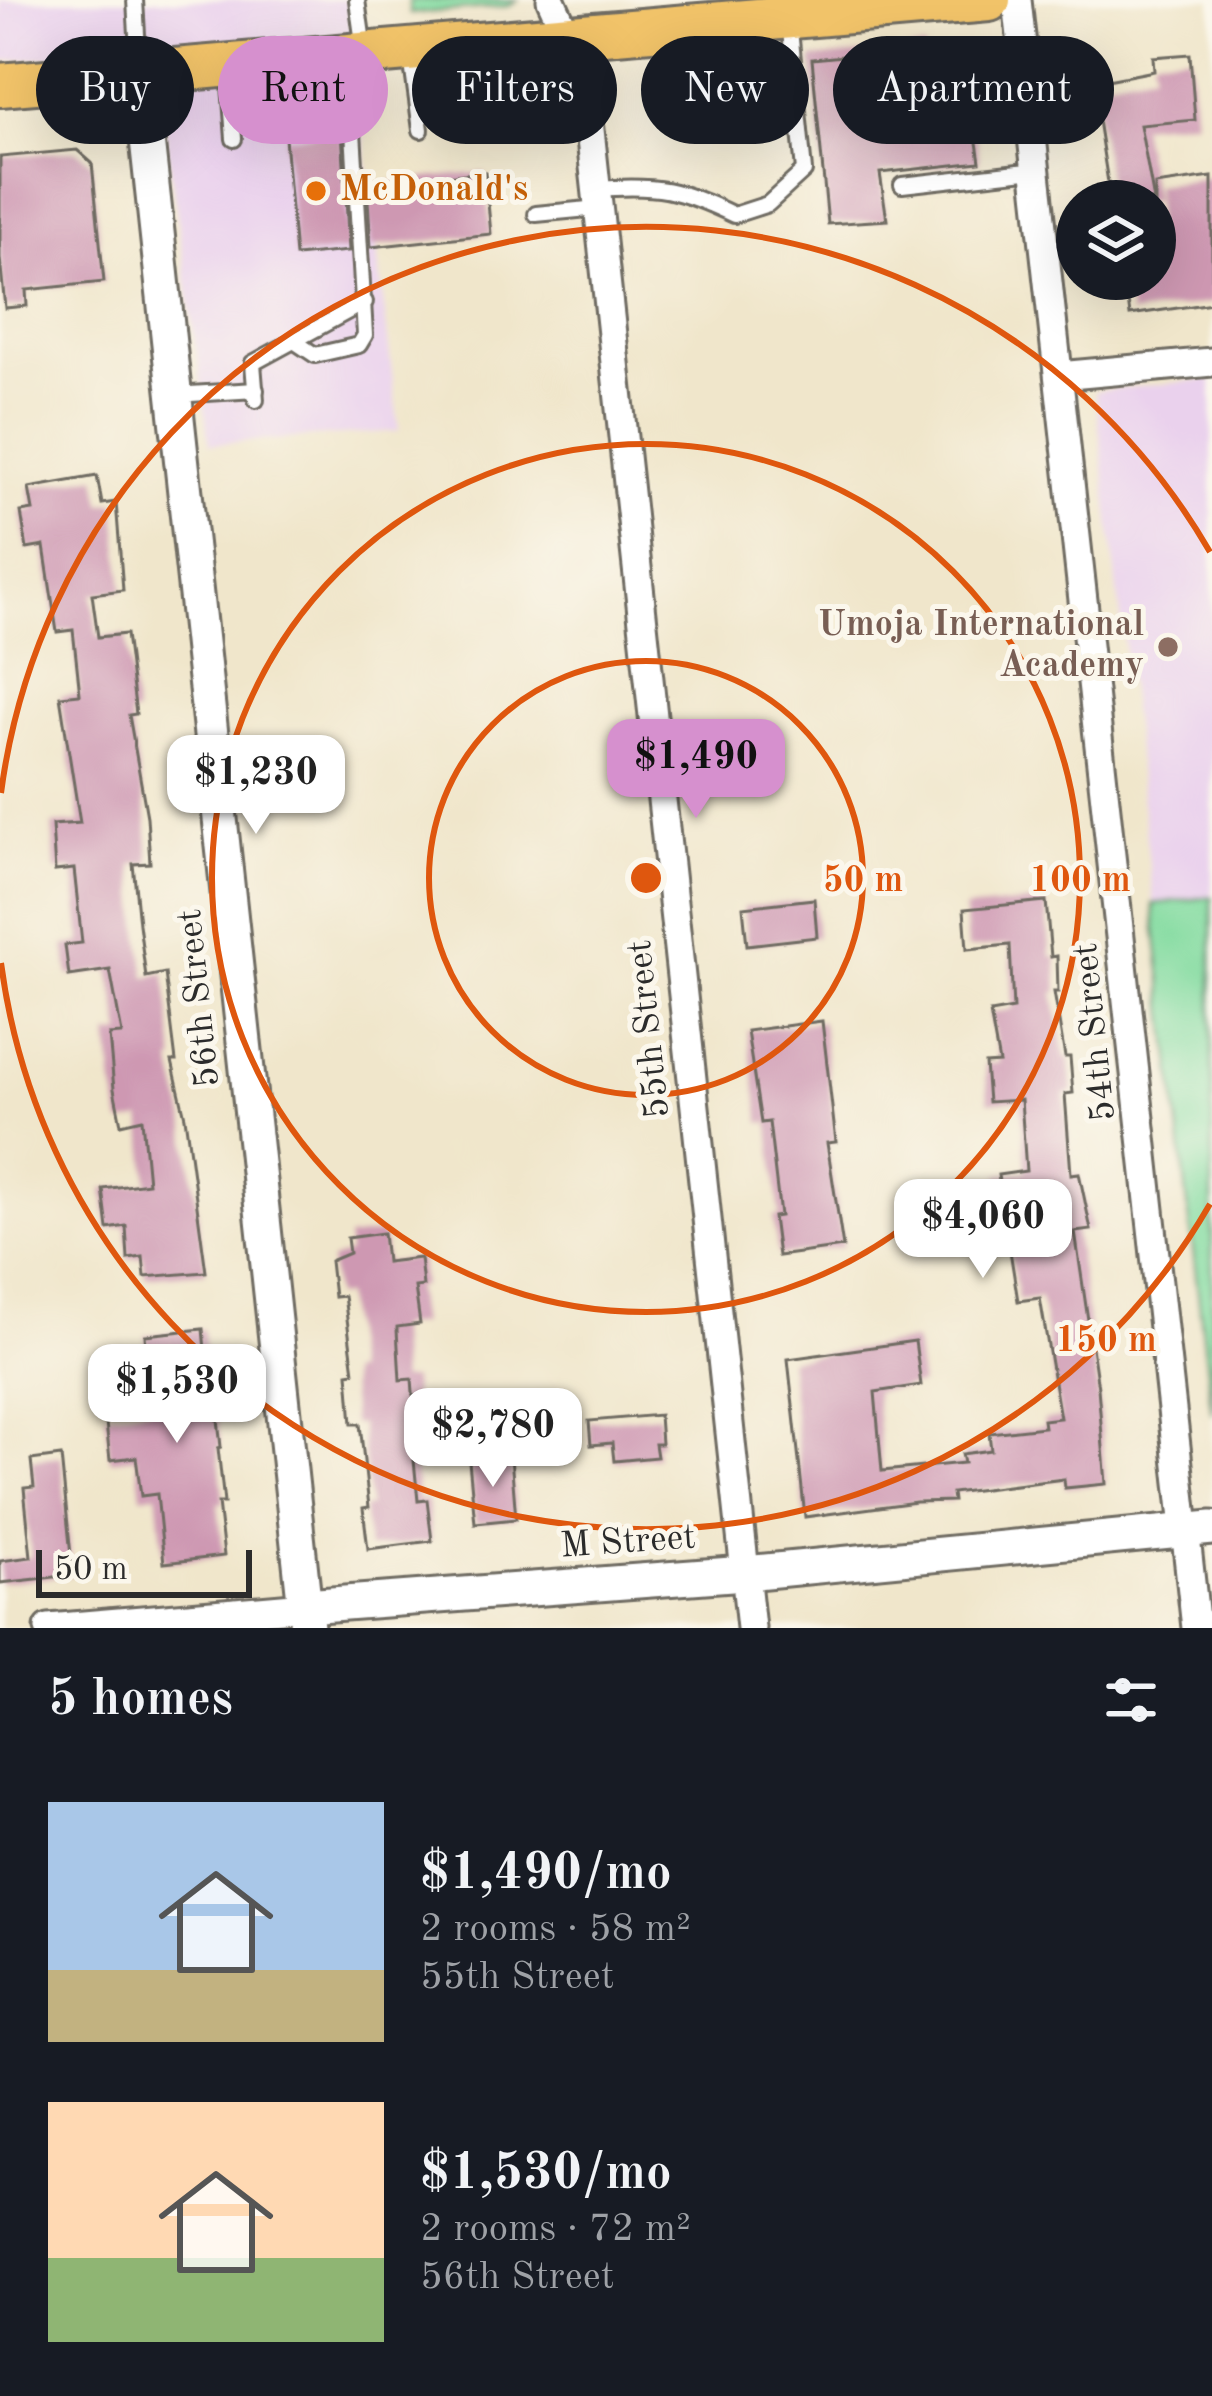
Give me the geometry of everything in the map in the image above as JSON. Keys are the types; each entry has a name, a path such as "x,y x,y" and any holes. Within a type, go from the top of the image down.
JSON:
{"main road":[{"path":"388,53 559,17 989,0"},
{"path":"0,85 36,82"}],"street":[{"name":"54th Street","path":"1017,0 1200,1529 1196,1628"},
{"name":"55th Street","path":"559,17 584,74 751,1628"},
{"name":"56th Street","path":"147,144 306,1617"},
{"path":"1059,376 1212,362"},
{"name":"M Street","path":"49,1628 306,1617 1200,1529"}],"lane":[{"path":"135,0 137,36"},
{"path":"357,0 357,36"},
{"path":"536,214 653,185 734,215 768,204 804,171 810,9"},
{"path":"410,51 412,64"},
{"path":"294,341 315,356 358,345 365,335 360,144"},
{"path":"902,185 1036,170"},
{"path":"174,394 256,395 253,363 365,302"}],"shaded area":[{"path":"0,0 347,0 351,36 218,36 218,144 364,144 399,431 210,444 167,144 194,144 194,36 36,36 36,58 0,61"},
{"name":"Umoja International Academy","path":"1212,379 1212,1415 1095,391"}],"green space":[{"path":"409,0 517,0 509,6 410,14"},
{"path":"1212,897 1212,1415 1153,904"}],"building":[{"path":"1190,54 1195,120 1140,125 1150,180 1108,180 1102,144 1114,144 1114,79 1154,71 1153,57"},
{"path":"833,57 833,144 977,144 980,162 880,173 887,220 828,224 812,59"},
{"path":"286,144 343,144 349,251 295,256"},
{"path":"77,150 92,163 104,282 26,290 27,306 5,308 0,157"},
{"path":"485,172 491,234 371,247 367,184"},
{"path":"1212,177 1212,303 1130,315 1128,300 1176,300 1176,182"},
{"path":"97,476 102,504 116,502 123,590 92,594 98,637 126,634 136,714 129,715 150,863 133,864 139,924 146,977 165,973 176,1061 172,1061 185,1117 206,1272 145,1277 143,1257 128,1259 126,1226 108,1229 103,1189 148,1183 142,1119 121,1124 109,1035 122,1034 110,970 69,976 65,945 82,943 74,869 55,871 52,825 80,823 60,696 80,694 73,630 57,632 44,546 27,549 21,512 33,510 29,488"},
{"path":"814,899 817,937 747,945 743,907"},
{"path":"1046,901 1051,957 1057,956 1058,992 1054,992 1065,1057 1070,1057 1073,1093 1065,1094 1071,1174 1079,1173 1091,1230 1075,1232 1098,1388 1106,1484 1065,1488 1064,1479 952,1493 953,1501 805,1517 788,1359 915,1341 921,1385 875,1392 882,1471 964,1463 962,1454 991,1450 989,1433 1044,1427 1043,1420 1060,1418 1040,1298 1018,1301 998,1175 1026,1171 1021,1100 988,1102 985,1064 999,1063 990,1013 1013,1009 1010,945 967,949 964,909"},
{"path":"822,1021 836,1142 827,1143 843,1247 778,1256 773,1217 780,1216 769,1122 761,1123 747,1031"},
{"path":"383,1233 386,1262 420,1258 423,1286 415,1287 420,1324 397,1330 400,1380 412,1379 415,1419 410,1419 418,1501 427,1500 432,1541 368,1549 363,1508 369,1507 360,1424 352,1424 348,1373 354,1372 344,1296 334,1297 330,1261 349,1253 347,1238"},
{"path":"203,1329 210,1402 216,1401 221,1447 224,1503 218,1503 224,1556 164,1563 157,1494 141,1496 136,1457 110,1460 105,1414 151,1408 145,1335"},
{"path":"659,1415 657,1457 614,1461 612,1443 591,1445 589,1421"},
{"path":"61,1456 73,1575 0,1583 0,1561 31,1557 24,1488 34,1487 31,1460"},
{"path":"511,1457 516,1519 475,1523 469,1461"}],"place":[{"name":"McDonald's","path":"316,191"},
{"name":"Umoja International Academy","path":"1168,647"}]}
